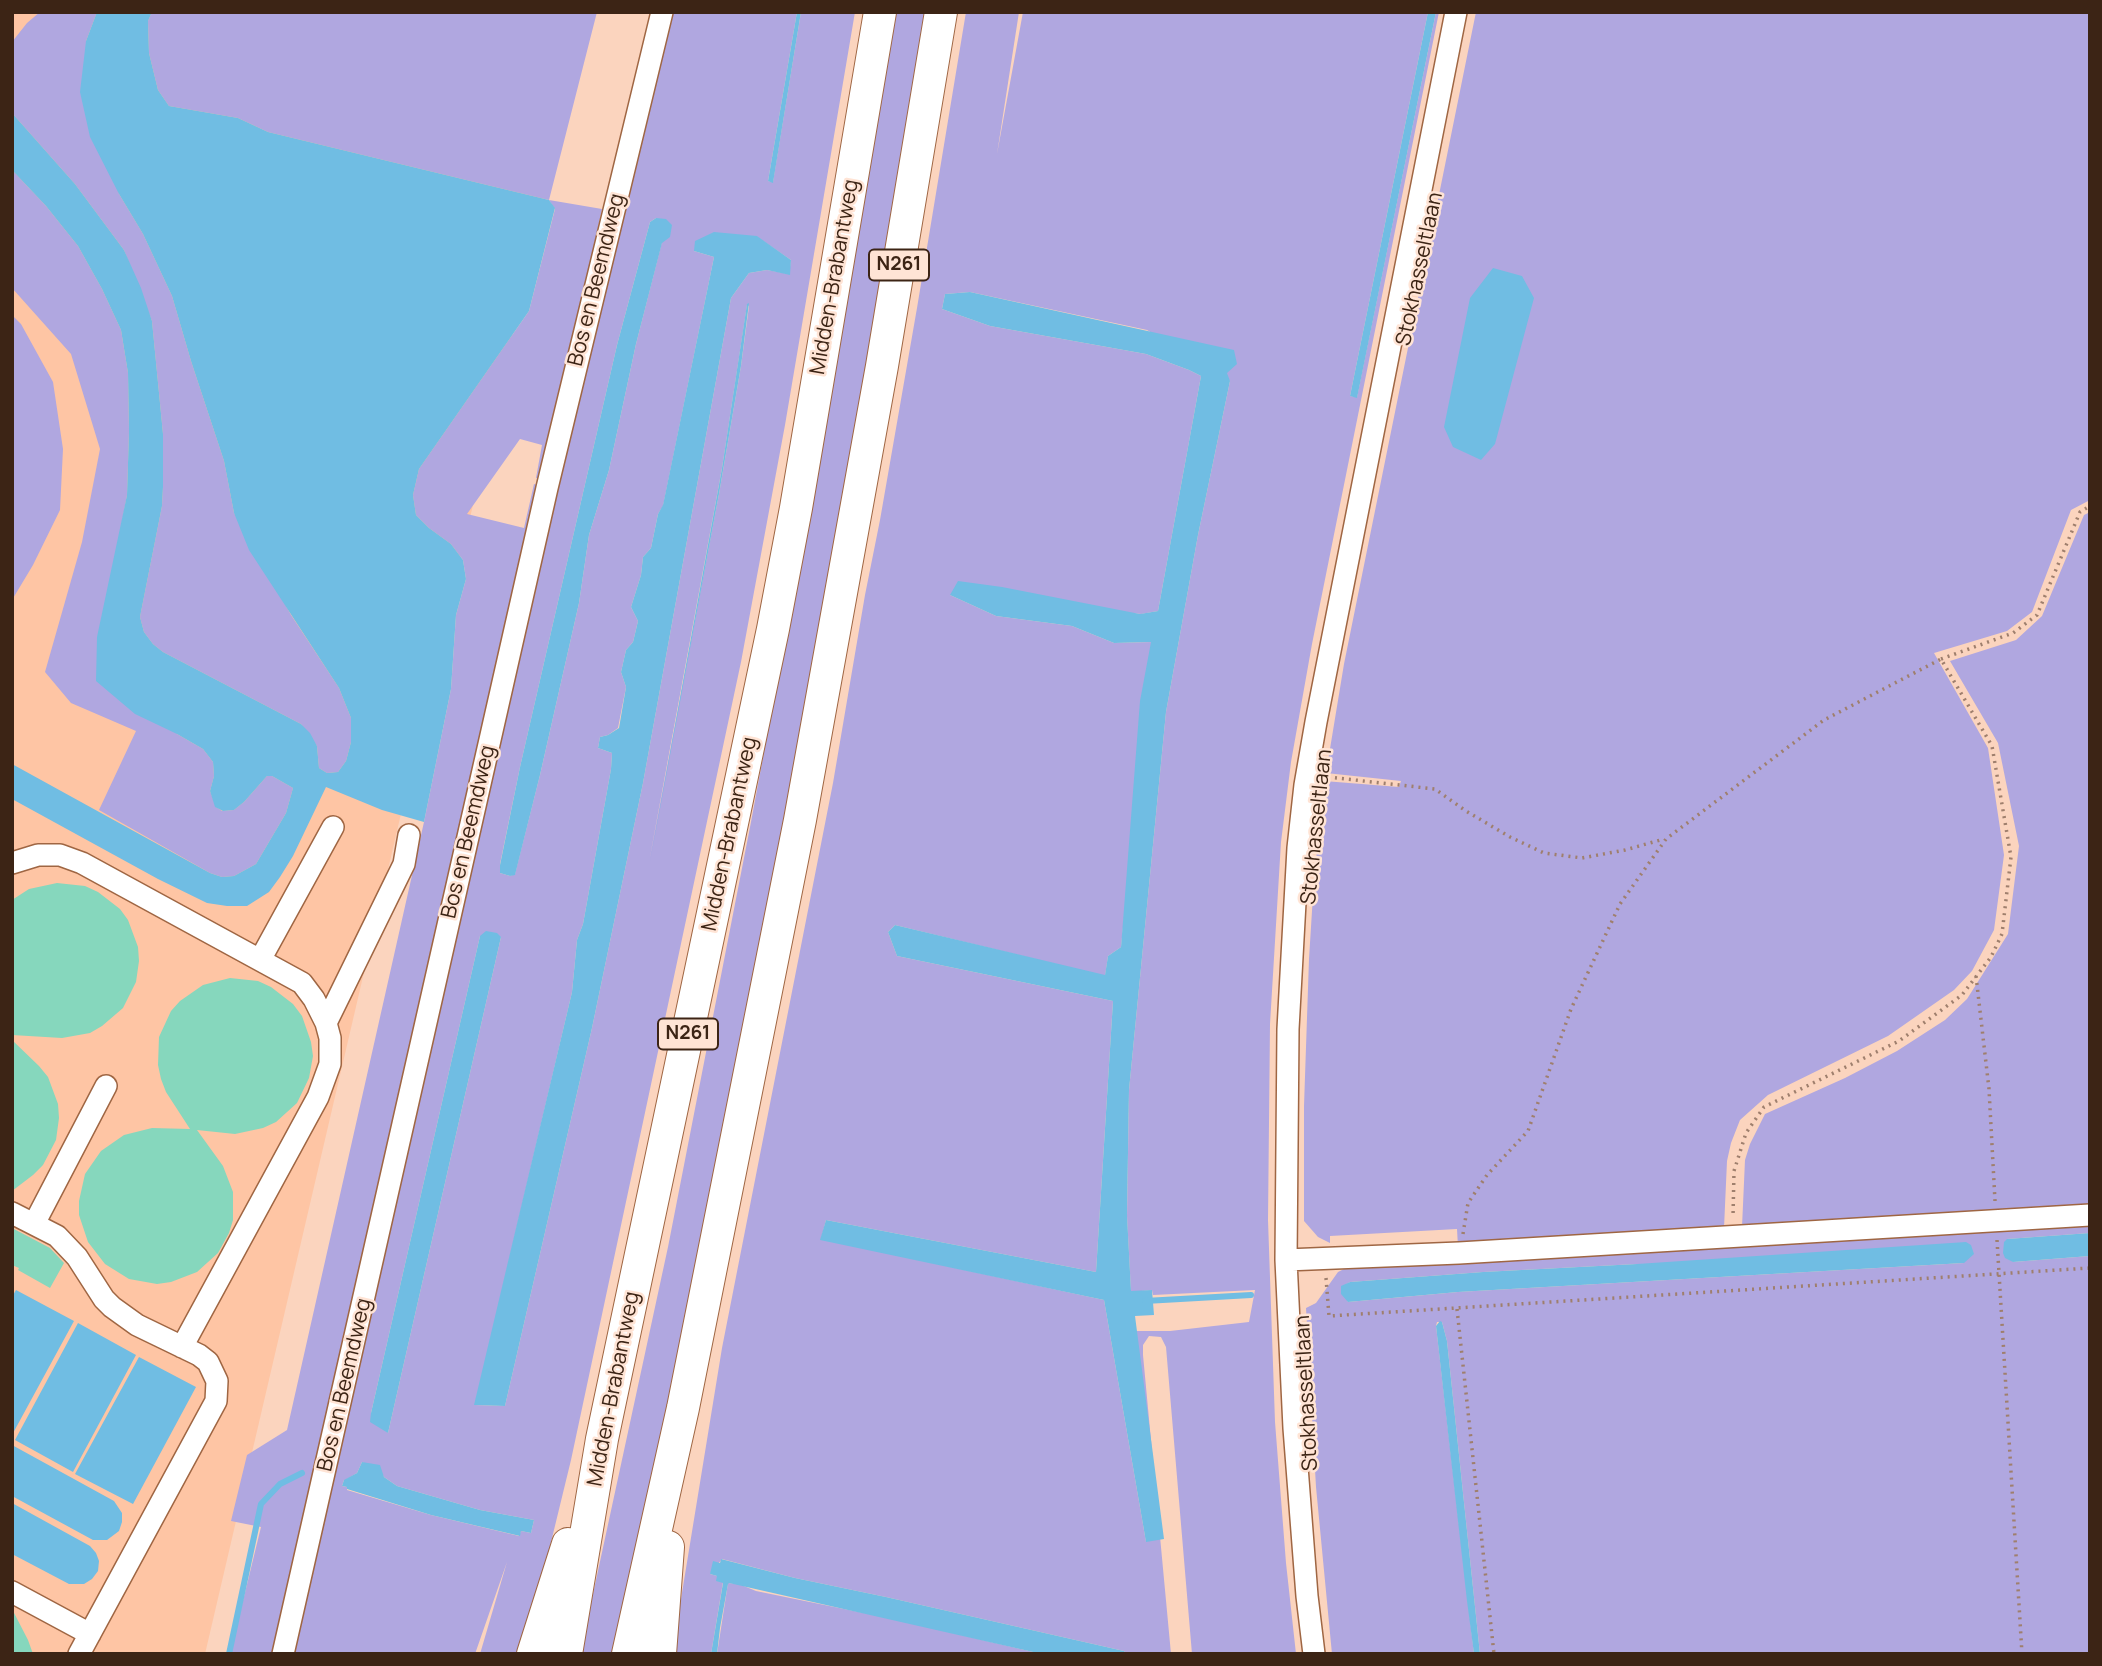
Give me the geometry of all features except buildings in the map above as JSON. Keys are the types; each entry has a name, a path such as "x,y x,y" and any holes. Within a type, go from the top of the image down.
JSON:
{"highway":[{"name":"Midden-Brabantweg","path":"566,1654 602,1439 773,629 880,12"},
{"name":"N261","path":"660,1654 674,1452 810,767 882,366 941,12"},
{"name":"N261","path":"533,1654 602,1439"},
{"path":"628,1654 674,1452"}],"street":[{"name":"Bos en Beemdweg","path":"283,1654 547,488 662,12"},
{"name":"Stokhasseltlaan","path":"1314,1654 1294,1428 1286,1259 1288,1028 1292,937 1305,785 1456,12"},
{"path":"260,960 333,827"},
{"path":"326,1023 404,864 410,835"},
{"path":"12,863 38,855 60,855 82,863 302,983 326,1023 330,1038 330,1063 318,1097 182,1347"},
{"path":"34,1224 106,1086"},
{"path":"12,1213 57,1236 68,1246 104,1299 122,1316 199,1355 208,1362 217,1381 216,1401 79,1654"},
{"path":"1286,1259 1463,1253 2090,1215"},
{"path":"12,1592 90,1634"}],"path":[{"path":"1463,1253 1463,1224 1468,1203 1487,1175 1528,1131 1571,1009 1620,904 1666,839 1824,720 1941,659 2013,633 2037,615 2080,512 2090,506"},
{"path":"1732,1237 1734,1171 1746,1133 1764,1107 1899,1041 1962,995 1992,957 2001,933 2011,857 1992,746 1941,659"},
{"path":"1321,776 1435,789 1510,837 1545,853 1582,858 1666,839"},
{"path":"1976,976 1989,1089 2022,1654"},
{"path":"1325,1259 1329,1316 2090,1268"},
{"path":"1457,1309 1494,1654"}],"shaded area":[{"path":"12,12 588,12 205,1654 12,1654"},
{"path":"40,12 97,12 86,41 119,194 143,234 172,296 224,461 234,513 291,615 339,688 351,718 351,742 346,761 338,772 327,773 319,768 317,746 301,724 163,652 144,632 140,617 162,506 163,487 163,434 152,321 124,250 75,184 12,113 12,42"},
{"path":"152,12 597,12 549,200 268,132 238,118 169,106 158,90 149,53 148,21"},
{"path":"666,12 797,12 768,181 773,182 801,12 855,12 785,425 741,662 571,1460 544,1571 519,1654 480,1654 507,1562 475,1654 286,1654","holes":["656,218 662,242 636,344 609,470 589,535 579,603 540,775 515,874 510,876 500,873 500,864 520,767 617,345 650,222","756,236 791,260 789,274 767,270 749,273 731,298 643,783 592,1028 505,1406 475,1405 572,992 577,940 583,924 611,769 612,753 598,748 600,737 618,728 626,687 621,672 626,650 633,642 638,621 631,607 641,575 643,557 651,548 658,514 663,506 714,257 694,251","747,305 741,366 719,494 649,862 722,468","480,936 501,937 388,1433 371,1413","362,1462 381,1472 397,1486 480,1510 534,1520 531,1533 521,1531 519,1536 431,1515 347,1490 347,1487 342,1486 344,1480 349,1481 347,1479 357,1473"]},
{"path":"893,12 928,12 818,650 719,1165 615,1654 580,1654 668,1247 751,822 795,585"},
{"path":"966,12 1019,12 997,154 1023,12 1428,12 1350,396 1357,397 1436,12 1439,12 1312,644 1291,762 1281,842 1270,1024 1268,1220 1275,1422 1296,1654 1192,1654 1166,1347 1161,1337 1149,1336 1143,1345 1143,1355 1171,1654 1127,1654 1124,1651 795,1578 722,1559 710,1574 723,1582 711,1654 672,1654 722,1348 833,783","holes":["970,292 1147,330 1230,381 1198,535 1166,712 1129,1090 1127,1216 1131,1292 1152,1290 1153,1295 1255,1290 1249,1322 1170,1331 1136,1331 1146,1542 1104,1300 821,1239 826,1220 1096,1272 1113,1001 897,956 888,932 895,925 1105,976 1108,956 1121,947 1152,642 1114,643 1072,626 996,616 950,595 1141,614 1158,611 1201,376 1146,354 990,326 942,309 945,294"]},
{"path":"1476,12 2090,12 2090,500 2071,510 2032,612 2007,631 1934,653 1988,748 2004,855 1994,930 1972,971 1954,990 1888,1036 1768,1095 1740,1120 1727,1161 1724,1228 1742,1227 1745,1160 1765,1114 1897,1051 1945,1020 1967,999 2008,934 2019,846 1998,743 1950,661 2016,640 2042,616 2084,515 2090,512 2090,1210 1458,1247 1457,1229 1330,1236 1330,1243 1318,1237 1304,1221 1304,1106 1309,959 1324,781 1399,787 1401,781 1326,773 1344,664"},
{"path":"12,170 78,246 121,330 128,373 129,431 127,495 114,565 177,734 203,749 213,762 214,776 210,791 216,807 222,811 234,810 267,776 293,788 286,813 256,864 234,876 222,877 210,873 99,810 136,731 71,703 45,672 82,542 100,449 71,354 12,288"},
{"path":"549,200 602,209 542,480 536,478 542,445 520,439 467,514 524,528 534,484 540,486 273,1654 230,1654 261,1527 231,1521 247,1455 287,1430 424,822 451,689 456,615 466,579 463,560 451,544 416,515 413,495 419,469 529,311 555,209"},
{"path":"12,315 21,324 53,382 63,449 60,510 12,600"},
{"path":"2090,1220 2090,1233 2007,1239 2013,1262 2090,1256 2090,1654 1480,1654 1447,1341 1442,1322 1437,1322 1474,1654 1332,1654 1316,1487 1306,1308 1316,1303 1338,1272 1348,1267","holes":["1964,1263 1458,1292 1348,1302 1343,1286 1350,1282 1483,1272 1637,1264"]},
{"path":"728,1583 756,1591 893,1619 1042,1654 717,1654"}],"water":[{"path":"97,12 152,12 148,21 149,53 158,90 169,106 238,118 268,132 549,200 555,208 529,311 419,469 413,495 416,515 451,544 463,560 466,579 456,615 451,689 424,822 382,810 326,787 280,877 269,892 247,906 207,903 12,799 12,764 210,873 222,877 234,876 256,864 286,813 293,788 267,776 234,810 223,811 215,807 210,791 214,776 213,762 203,749 135,714 96,681 97,637 127,495 128,373 121,330 78,246 12,170 12,113 75,184 124,250 152,321 163,434 163,487 162,506 140,617 144,632 163,652 301,724 317,746 319,768 327,773 338,772 346,761 351,742 351,718 339,688 249,550 234,513 224,461 172,296 143,234 90,137 80,92 86,41"},
{"path":"797,12 801,12 773,183 768,181"},
{"path":"1428,12 1436,12 1357,398 1350,396"},
{"path":"656,218 666,219 672,225 670,237 662,243 636,344 609,470 589,535 579,603 540,775 515,875 510,876 500,873 500,865 520,767 617,345 650,222"},
{"path":"714,232 757,236 791,260 790,275 767,270 749,273 731,298 643,783 592,1028 505,1406 474,1405 572,992 577,940 583,924 611,769 612,753 598,748 600,737 619,728 626,687 621,672 626,650 633,642 638,621 631,607 641,575 643,557 651,548 658,514 663,505 714,257 694,251 695,241"},
{"path":"1493,268 1522,276 1534,298 1495,444 1481,460 1453,447 1444,427 1470,298"},
{"path":"970,292 1234,350 1237,364 1227,373 1230,381 1198,535 1166,712 1129,1090 1127,1215 1131,1291 1152,1290 1154,1315 1135,1316 1164,1539 1146,1542 1104,1300 820,1240 826,1220 1096,1272 1113,1001 897,956 888,932 895,925 1105,975 1108,956 1121,947 1140,701 1151,642 1114,643 1072,626 996,616 950,595 958,581 1140,614 1158,611 1201,376 1146,354 990,326 942,309 945,294"},
{"path":"749,303 719,494 650,862 722,468"},
{"path":"486,931 497,933 501,937 388,1433 370,1422 371,1413 480,936"},
{"path":"2090,1233 2090,1256 2013,1262 2005,1258 2003,1253 2007,1239"},
{"path":"1966,1242 1971,1245 1974,1254 1964,1263 1458,1292 1348,1302 1341,1294 1341,1286 1350,1282"},
{"path":"16,1290 74,1321 12,1435 12,1297"},
{"path":"1440,1321 1447,1341 1480,1654 1474,1654 1467,1601 1436,1326"},
{"path":"78,1323 136,1355 73,1472 15,1440"},
{"path":"139,1357 196,1387 133,1504 75,1474"},
{"path":"12,1445 114,1501 122,1513 119,1531 107,1540 93,1540 12,1496"},
{"path":"362,1462 380,1465 384,1477 397,1486 480,1510 534,1520 531,1533 521,1531 520,1536 431,1515 342,1486 344,1480 357,1473"},
{"path":"12,1503 90,1546 99,1561 98,1571 92,1579 84,1584 69,1584 12,1554"},
{"path":"721,1559 1124,1651 1127,1654 1042,1654 729,1583 717,1654 711,1654 723,1583 716,1581 717,1576 710,1574 713,1561 720,1563"}],"waterway":[{"path":"1145,1301 1251,1295"},
{"path":"229,1654 261,1504 280,1484 302,1473"}]}
